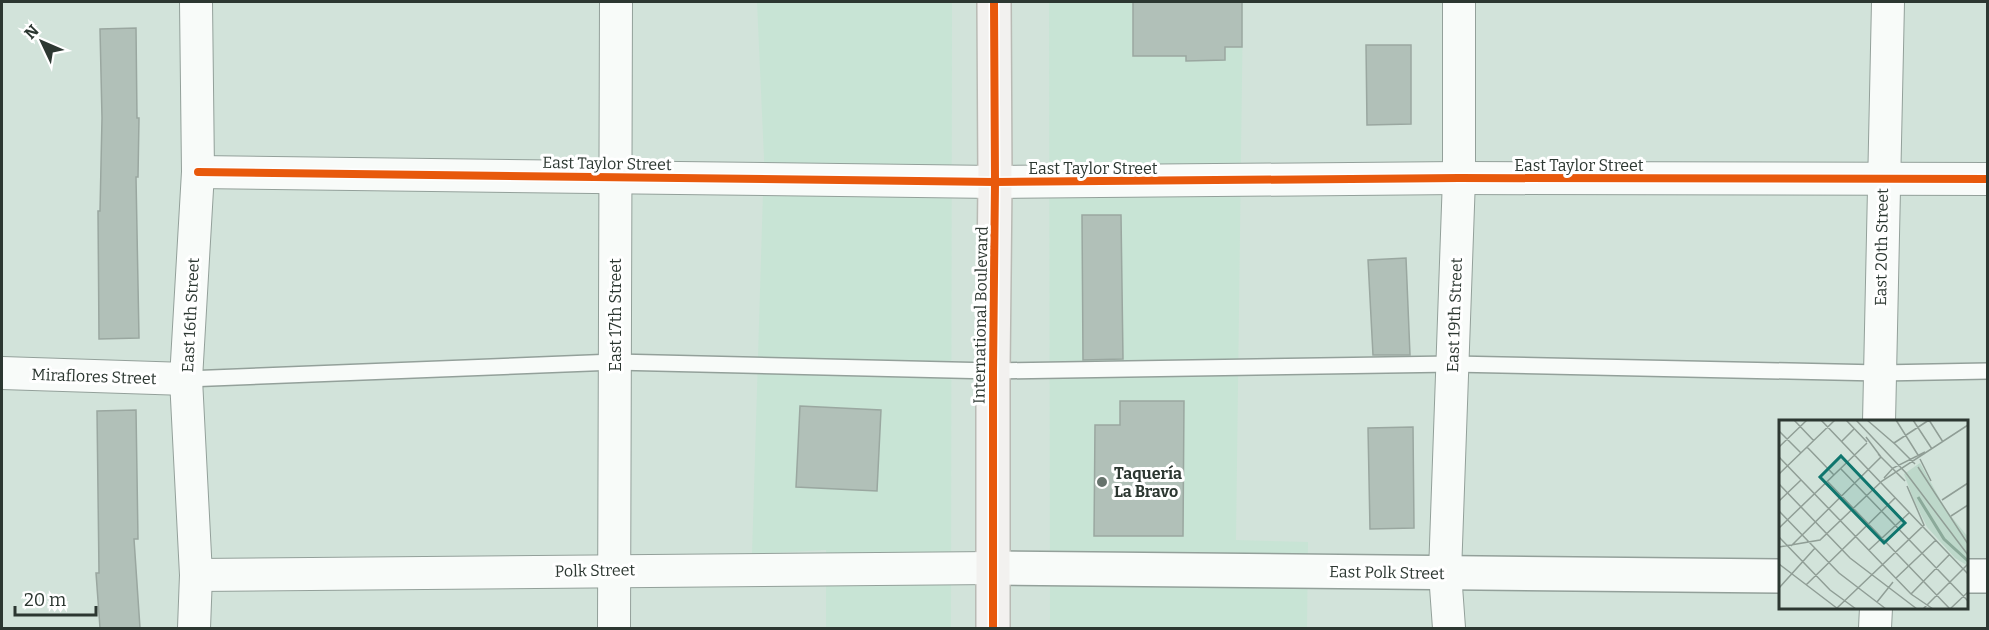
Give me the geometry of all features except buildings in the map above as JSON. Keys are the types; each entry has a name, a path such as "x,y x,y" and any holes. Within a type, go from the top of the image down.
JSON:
{"main road":[{"name":"International Boulevard","path":"993,628 994,2"}],"street":[{"name":"East 16th Street","path":"194,628 196,575 186,379 198,172 196,2"},
{"name":"East 17th Street","path":"614,628 616,2"},
{"name":"East 19th Street","path":"1449,628 1445,573 1459,178 1459,2"},
{"name":"East 20th Street","path":"1879,420 1882,180 1888,2"},
{"name":"East Taylor Street","path":"198,172 995,182 1459,178 1988,179"},
{"name":"Miraflores Street","path":"2,374 186,379"},
{"name":"Polk Street","path":"196,575 994,568"},
{"name":"East Polk Street","path":"994,568 1779,576"},
{"path":"1968,576 1988,576"},
{"path":"1875,628 1876,609"}],"lane":[{"path":"186,379 615,362 993,371 1453,364 1880,374 1988,371"}],"shaded area":[{"path":"757,2 952,2 951,628 826,628 826,550 752,554 764,159"},
{"path":"1049,2 1243,2 1236,540 1308,542 1307,628 1050,628"}],"cycle path":[{"path":"993,628 994,2"},
{"path":"198,172 995,182 1459,178 1988,179"}],"place":[{"name":"Taquería La Bravo","path":"1102,482"}]}
